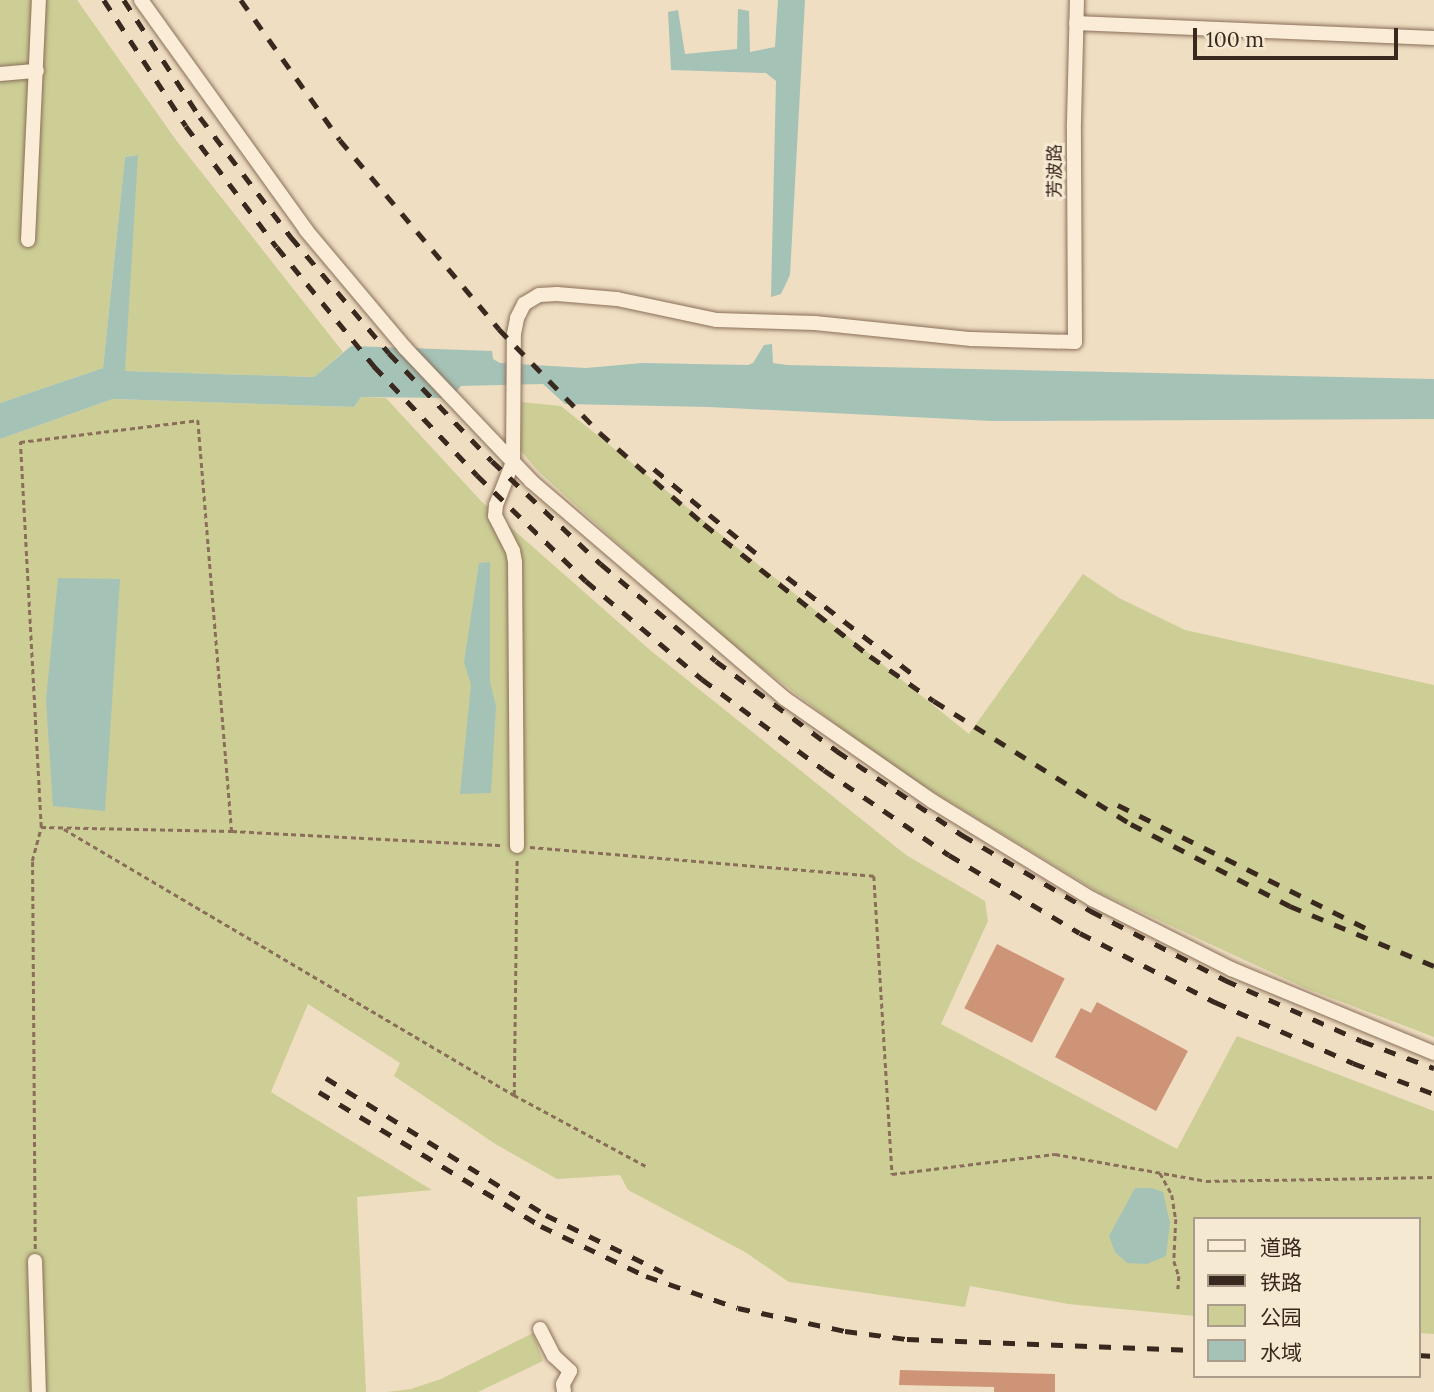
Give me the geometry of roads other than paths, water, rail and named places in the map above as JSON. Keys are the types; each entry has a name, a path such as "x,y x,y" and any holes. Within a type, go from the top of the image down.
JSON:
{"street":[{"path":"28,240 39,0"},
{"path":"141,0 306,230 405,348 451,398 513,463 653,589 784,698 932,801 1092,899 1231,969 1434,1053"},
{"name":"芳波路","path":"513,463 514,334 519,310 531,299 549,294 617,299 717,320 781,320 971,339 1075,342 1077,0"},
{"path":"1076,23 1434,38"},
{"path":"0,74 37,71"},
{"path":"513,463 496,505 495,516 513,551 515,562 517,846"},
{"path":"36,1261 38,1392"},
{"path":"540,1329 554,1356 570,1371 563,1384 564,1392"}],"water":[{"path":"778,0 805,0 790,275 781,294 771,297 776,81 766,73 671,70 668,12 678,10 685,54 737,49 738,9 749,11 750,52 775,47"},
{"path":"138,155 125,371 314,377 351,346 492,351 493,359 500,363 586,368 642,363 748,365 753,363 764,345 772,344 773,363 787,365 1434,379 1434,419 992,421 709,407 565,404 543,384 461,386 451,398 361,397 354,407 113,399 0,439 0,403 103,368 125,157"},
{"path":"490,562 490,682 496,706 491,793 460,794 471,685 464,662 479,563"},
{"path":"58,578 120,579 105,811 53,806 46,700"},
{"path":"1135,1188 1152,1188 1163,1192 1170,1223 1166,1256 1147,1264 1127,1263 1115,1252 1109,1236"}],"railway":[{"path":"104,0 186,126 277,247 374,366 477,475 586,581 702,679 824,770 949,855 1080,933 1215,1002 1353,1063 1434,1094"},
{"path":"124,0 200,117 291,237 389,353 492,461 601,564 716,661 837,751 962,835 1091,911 1225,980 1362,1041 1434,1068"},
{"path":"241,0 340,140 499,329 600,433 704,524 870,656 934,701 1131,824 1290,906 1434,966"},
{"path":"654,469 756,553"},
{"path":"787,577 914,675"},
{"path":"1118,805 1366,928"},
{"path":"326,1078 546,1215 663,1272"},
{"path":"319,1092 541,1226 646,1276 738,1308 845,1331 907,1339 1192,1350"},
{"path":"1420,1355 1434,1356"}]}
